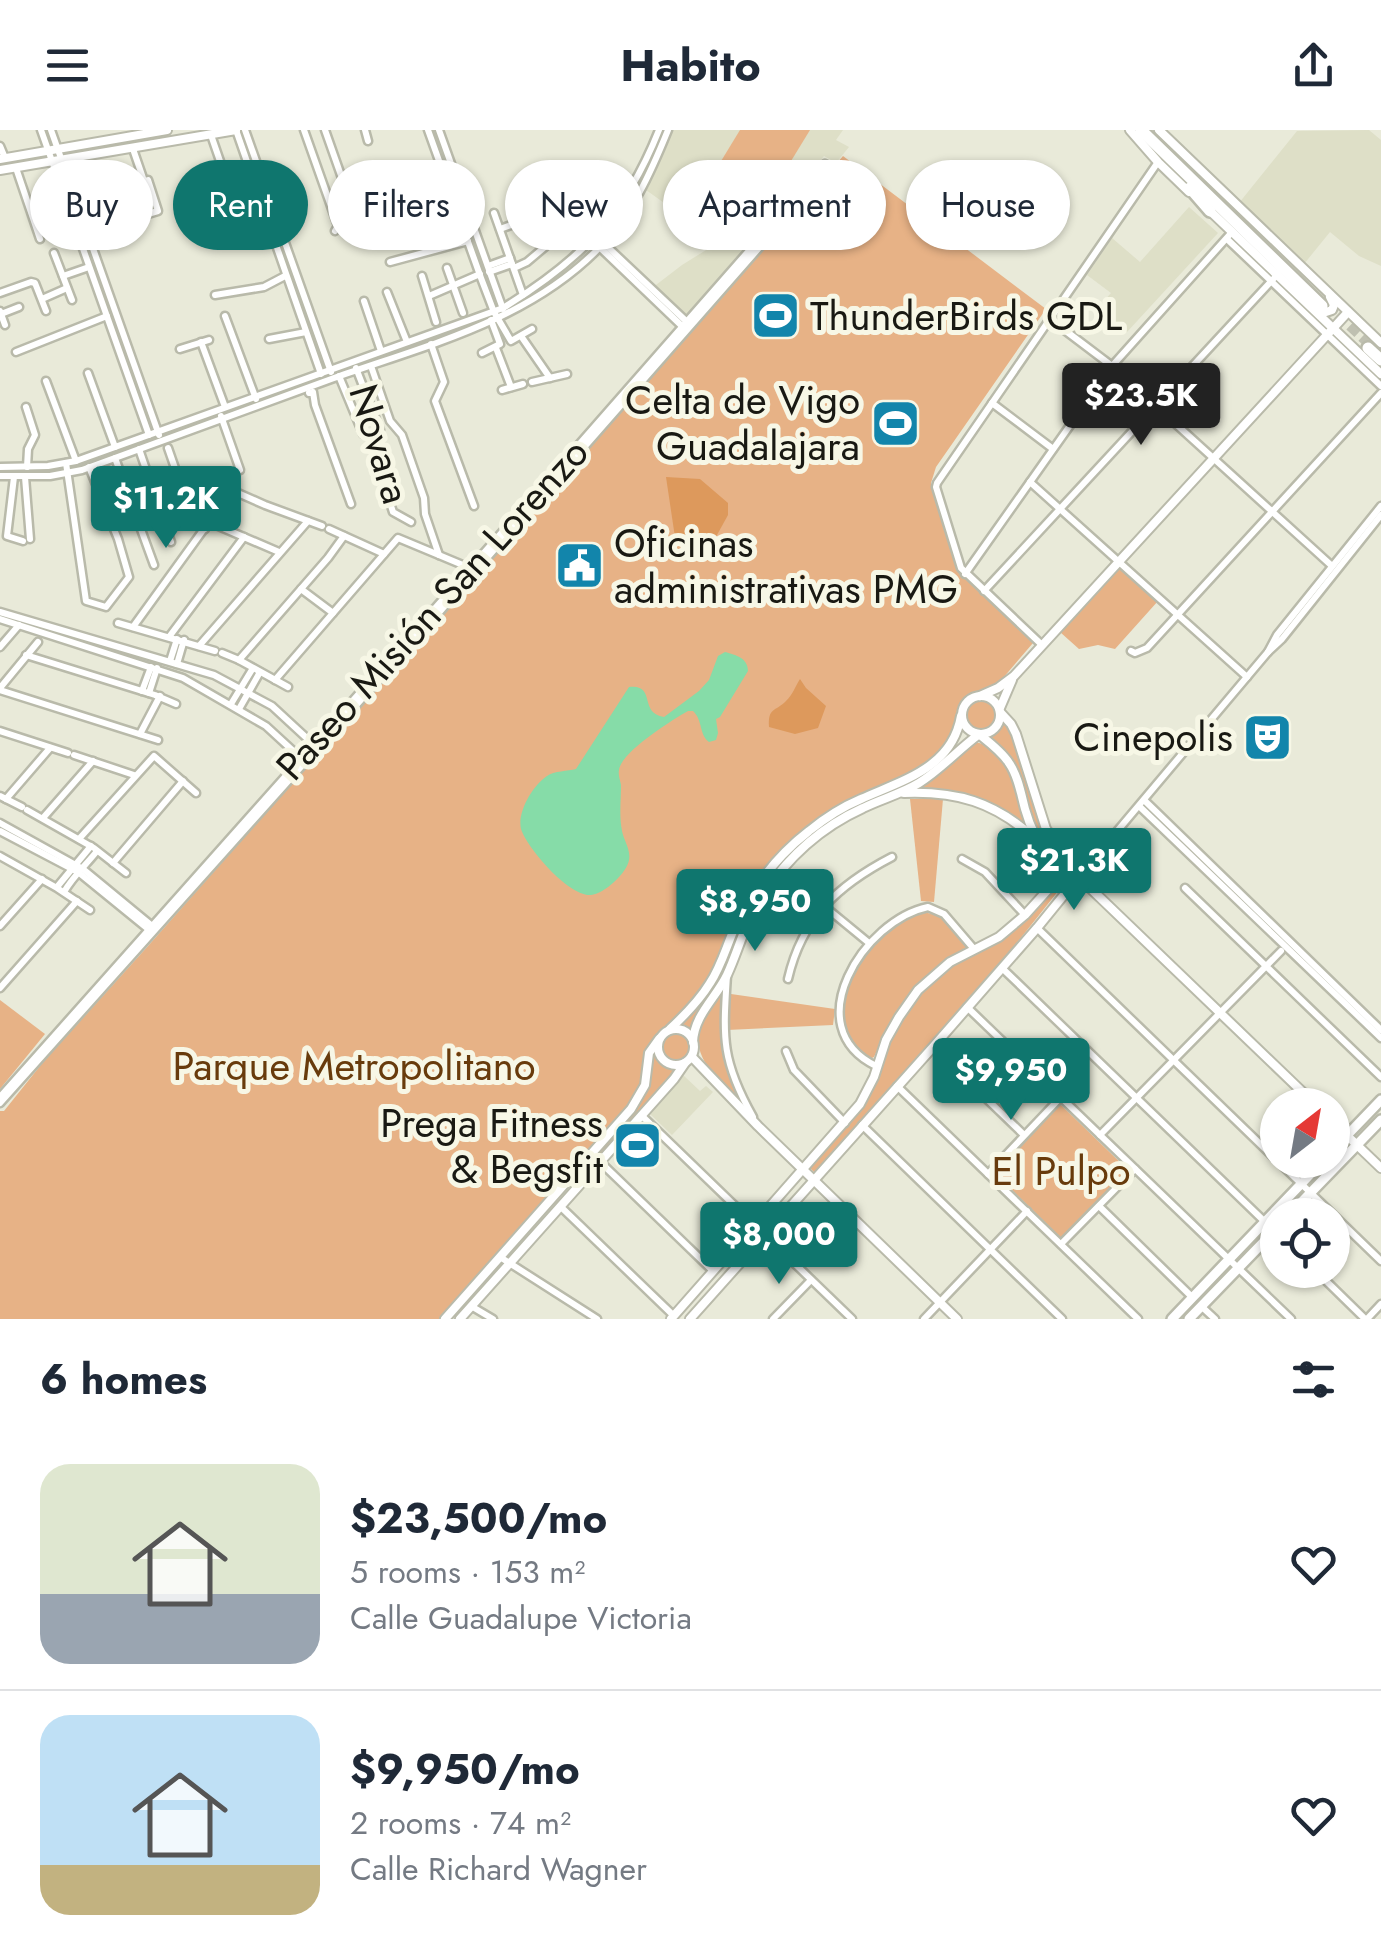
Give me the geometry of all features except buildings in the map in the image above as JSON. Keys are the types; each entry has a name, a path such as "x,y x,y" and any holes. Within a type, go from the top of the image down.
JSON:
{"highway":[{"path":"1154,133 1162,159 1210,211"},
{"path":"1154,133 1322,302"},
{"path":"1162,159 1322,302"}],"main road":[{"path":"1350,1133 1381,1100"},
{"path":"1305,1198 1381,1120"},
{"path":"1288,1198 1307,1178"},
{"path":"1172,1319 1260,1227"},
{"path":"1189,1319 1260,1247"}],"street":[{"path":"41,130 56,160"},
{"path":"51,130 53,151"},
{"path":"0,146 2,158 53,151 117,134 164,130"},
{"path":"69,160 236,130 322,377"},
{"path":"245,130 334,375 363,434"},
{"path":"304,130 328,198"},
{"path":"325,130 336,160"},
{"path":"365,130 368,141"},
{"path":"428,130 439,160"},
{"path":"1042,645 960,568 936,487 1162,159 1130,130"},
{"path":"1154,133 1175,130"},
{"path":"643,178 663,132"},
{"path":"432,139 440,133 450,160"},
{"path":"211,135 219,160"},
{"path":"132,149 136,160"},
{"name":"Paseo Misión San Lorenzo","path":"0,1100 470,568 687,326 830,167 825,164 687,326 436,616 315,745"},
{"path":"0,170 30,166"},
{"path":"16,168 30,209"},
{"path":"148,180 158,211 131,219 121,189 144,182 148,180"},
{"path":"1130,650 1135,653 1147,648 1381,390 1330,332 1210,211"},
{"path":"494,213 523,295"},
{"path":"500,229 505,227"},
{"path":"965,574 1112,366 1230,235"},
{"path":"84,250 155,438"},
{"path":"92,250 131,356 155,438"},
{"path":"390,262 435,250"},
{"path":"471,250 509,339 515,341 532,329"},
{"path":"482,250 500,340 496,348 482,353"},
{"path":"488,269 543,250"},
{"path":"497,315 581,250"},
{"path":"0,467 76,461 155,438 334,375 403,344 497,315 551,288 597,250"},
{"path":"606,250 687,326"},
{"path":"54,253 72,300"},
{"path":"474,259 484,256"},
{"path":"63,276 89,266"},
{"path":"447,268 463,314"},
{"path":"215,294 264,287 295,271"},
{"path":"422,276 436,322"},
{"path":"429,296 480,276"},
{"path":"1274,278 1348,312 1374,349 1381,374"},
{"path":"984,591 1274,278"},
{"path":"0,293 30,282 37,286 46,311"},
{"path":"42,299 67,288"},
{"path":"387,292 403,354"},
{"path":"102,304 112,302"},
{"path":"364,302 382,352"},
{"path":"1322,302 1330,332"},
{"path":"5,325 1,312 19,307"},
{"path":"444,1319 631,1109 645,1085 649,1053 710,984 742,913 782,855 848,805 930,766 953,743 962,710 969,700 1014,676 1348,312"},
{"path":"16,352 107,316"},
{"path":"225,316 256,401"},
{"path":"1050,319 1112,366 1332,566"},
{"path":"355,366 371,366 472,324"},
{"path":"269,339 306,332"},
{"path":"1330,332 1374,349"},
{"path":"521,336 550,378"},
{"path":"180,349 205,341 240,470"},
{"path":"431,344 444,382 435,402 474,506"},
{"path":"496,348 506,388 567,374"},
{"path":"122,358 131,356"},
{"name":"Novara","path":"355,366 380,430 373,450 393,512 411,522"},
{"path":"371,366 390,420 402,435 439,555"},
{"path":"88,373 115,448"},
{"path":"256,401 310,390 322,377"},
{"path":"46,380 76,461"},
{"path":"310,390 351,504"},
{"path":"992,402 1053,449"},
{"path":"26,407 35,435 28,449 30,467"},
{"path":"0,476 68,474 139,449 155,438"},
{"path":"168,448 193,520 279,552"},
{"path":"139,449 171,542"},
{"path":"115,458 154,564"},
{"path":"66,463 86,600 106,607 129,576 89,467"},
{"path":"14,477 6,536 26,540 25,477"},
{"path":"204,478 384,554"},
{"path":"1030,482 1246,677"},
{"path":"133,627 207,526 223,487"},
{"path":"1268,652 1381,506"},
{"path":"690,1319 1037,928 1246,677 1282,640 1381,515"},
{"path":"200,646 308,520"},
{"path":"238,660 344,536"},
{"path":"173,663 177,639 244,537"},
{"path":"275,680 398,538 470,568"},
{"path":"301,589 333,612"},
{"path":"0,615 109,649 214,675 281,713 315,745"},
{"path":"0,647 22,622"},
{"path":"118,623 218,652 288,687"},
{"path":"38,642 0,689 158,740"},
{"path":"109,649 183,678 235,706 266,726 302,760"},
{"path":"26,656 176,704"},
{"path":"183,678 187,667"},
{"path":"146,692 154,668"},
{"path":"235,706 257,670"},
{"path":"460,1319 688,1060 696,1023 727,974 761,897 784,866 813,833 921,782 979,735 996,728 1014,676"},
{"path":"140,734 160,696"},
{"path":"980,696 992,700 1011,724 1046,829 1072,862 1078,877"},
{"path":"961,716 966,728 1009,763 1035,839"},
{"path":"0,744 4,733 135,775"},
{"path":"50,748 3,797 79,839 126,874"},
{"path":"79,839 154,756 196,793"},
{"path":"43,818 94,761"},
{"path":"113,863 183,781"},
{"path":"900,793 939,793 972,800 1004,814 1035,839 1064,872 1089,887 1298,1088"},
{"path":"1141,803 1381,1030"},
{"path":"1141,803 1381,1038"},
{"path":"0,823 78,869 152,929"},
{"path":"0,831 78,869"},
{"path":"60,890 94,849"},
{"path":"788,979 800,941 824,906 854,878 892,857"},
{"path":"0,866 3,858 90,910"},
{"path":"962,858 985,872 1025,915"},
{"path":"560,1206 673,1318 866,1096 886,1040 918,990 950,962 999,938 1072,862"},
{"path":"0,926 42,879"},
{"path":"1185,888 1381,1076"},
{"path":"0,988 77,901"},
{"path":"824,906 869,943"},
{"path":"876,1066 849,1044 839,1025 844,989 869,943 905,915 928,907 944,914 974,949"},
{"path":"1037,928 1381,1261"},
{"path":"1100,1135 1281,951"},
{"path":"1002,968 1260,1217"},
{"path":"727,974 725,1051 733,1079 758,1126"},
{"path":"968,1008 1291,1319"},
{"path":"670,1030 682,1030 694,1042"},
{"path":"659,1039 658,1053 663,1060 672,1065 688,1060"},
{"path":"933,1046 1024,1135"},
{"path":"786,1050 794,1070 845,1123"},
{"path":"688,1060 957,1319"},
{"path":"897,1086 1138,1319"},
{"path":"988,1174 1060,1097"},
{"path":"641,1115 849,1318"},
{"path":"862,1125 1062,1319"},
{"path":"1350,1139 1381,1168"},
{"path":"592,1154 714,1272"},
{"path":"1061,1244 1135,1170"},
{"path":"1098,1206 1192,1297"},
{"path":"924,1319 1027,1212"},
{"path":"500,1258 597,1319"},
{"path":"774,1319 811,1280"},
{"path":"1333,1288 1366,1319 1381,1304"},
{"path":"472,1306 493,1319"},
{"path":"1201,1306 1215,1319"}],"shaded area":[{"path":"671,130 843,130 836,140 849,147 838,160 824,156 821,160 663,160 663,202 646,190"},
{"path":"1369,130 1381,140 1381,266 1359,256 1330,232 1304,264 1239,203 1297,131"},
{"path":"1189,207 1218,233 1127,332 1097,309 1111,293 1087,275 1112,238 1140,262"},
{"path":"706,250 748,250 687,319 652,288"},
{"path":"666,477 700,479 728,503 728,515 712,544 676,544"},
{"path":"725,652 744,660 748,671 716,719 716,740 706,739 696,715 688,711 628,754 619,772 621,825 629,853 627,865 614,882 596,894 582,894 572,888 540,859 521,829 521,815 532,792 550,774 576,769 629,687 643,690 652,710 664,717 699,691 709,680 718,656"},
{"path":"800,679 826,706 818,728 795,734 769,727 771,713 788,699"},
{"path":"683,1075 700,1091 706,1086 713,1092 672,1135 649,1113"}],"green space":[{"path":"740,130 810,130 792,160 722,160"},
{"name":"Parque Metropolitano","path":"886,188 906,203 906,250 968,250 1046,309 936,467 931,483 958,571 1033,643 997,685 961,703 956,713 957,725 945,747 931,759 892,783 836,806 810,824 772,861 746,896 713,969 689,1006 652,1041 644,1058 641,1082 626,1108 441,1319 0,1319 0,1111 763,250 886,250"},
{"path":"1120,566 1158,601 1115,649 1098,645 1079,649 1060,632"},
{"path":"981,701 995,710 996,716 987,730 981,731 967,722 966,716 975,702"},
{"path":"1004,718 1036,812 1050,841 1069,862 1064,867 1034,829 1017,770 986,738 995,733"},
{"path":"975,742 987,746 1004,764 1025,826 986,804 916,790"},
{"path":"910,799 943,799 934,902 921,901"},
{"path":"810,831 813,836 760,896 725,973 694,1021 692,1033 677,1026 692,1011 754,894 774,866"},
{"path":"1064,877 1067,880 992,974 815,1173 810,1168 873,1089 895,1031 917,998 951,966 1009,933 1030,916"},
{"path":"922,912 939,915 967,948 934,971 911,995 870,1059 853,1043 844,1027 843,1009 849,984 862,959 887,931"},
{"path":"722,991 724,1052 731,1079 746,1109 711,1071 699,1048 700,1023"},
{"path":"731,994 835,1009 833,1025 727,1030"},
{"path":"0,1000 45,1034 0,1089"},
{"path":"676,1032 690,1041 691,1047 682,1061 676,1062 662,1053 661,1047 670,1033"},
{"path":"654,1050 669,1068 679,1067 600,1158 596,1154 646,1090"},
{"name":"El Pulpo","path":"1060,1104 1128,1170 1061,1238 994,1172"}],"tunnel":[{"path":"1326,303 1371,345"}],"place":[{"name":"ThunderBirds GDL","path":"775,316"},
{"name":"Celta de Vigo Guadalajara","path":"895,423"},
{"name":"Oficinas administrativas PMG","path":"579,566"},
{"name":"Cinepolis","path":"1268,737"},
{"name":"Prega Fitness & Begsfit","path":"638,1146"}]}
